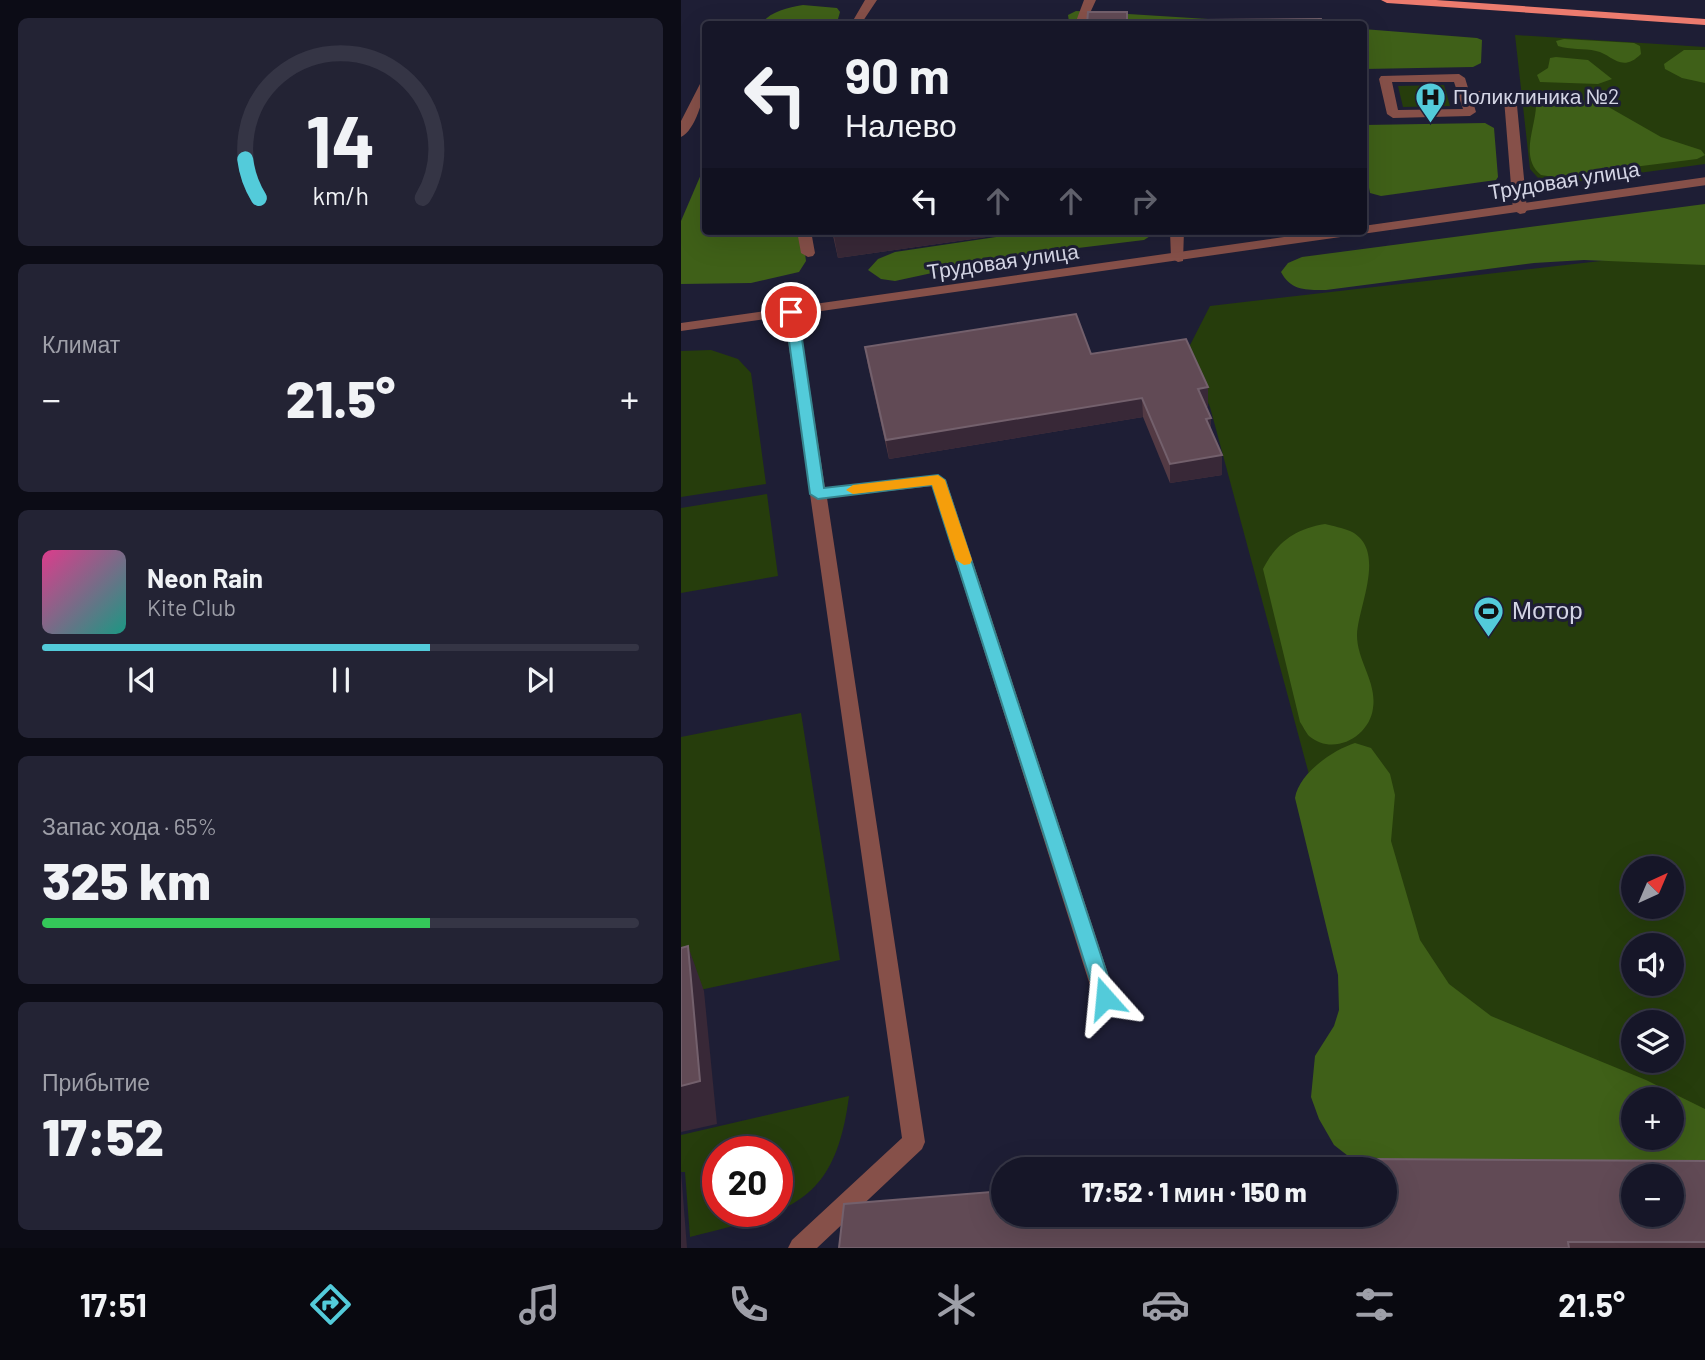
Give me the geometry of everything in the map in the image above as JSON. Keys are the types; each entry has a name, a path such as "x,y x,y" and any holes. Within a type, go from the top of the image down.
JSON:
{"main road":[{"path":"1387,0 1705,22"}],"street":[{"path":"858,21 871,0"},
{"path":"1080,21 1090,0"},
{"path":"1459,78 1464,95 1470,113 1393,114 1385,79 1459,78"},
{"path":"681,133 702,91"},
{"path":"1464,95 1509,95 1520,210"},
{"name":"Трудовая улица","path":"1367,231 1705,181"},
{"path":"805,235 808,253"},
{"path":"1177,235 1178,258"},
{"name":"Трудовая улица","path":"681,327 1342,235"},
{"path":"791,312 914,1142 800,1248"},
{"path":"818,494 938,480 1105,998"}],"green space":[{"path":"803,5 837,8 840,12 835,21 764,21 785,9"},
{"path":"1076,11 1238,21 1069,21 1068,15"},
{"path":"1367,29 1477,38 1482,40 1481,63 1473,67 1367,69"},
{"path":"1515,35 1705,47 1705,164 1565,183 1538,178 1530,169"},
{"path":"1564,39 1634,43 1640,46 1641,54 1634,60 1622,63 1596,51 1558,46 1556,41"},
{"path":"1684,50 1705,50 1705,83 1682,78 1665,69 1664,64"},
{"path":"1550,58 1588,60 1612,79 1598,84 1540,82 1537,75 1548,68"},
{"path":"1444,85 1450,106 1403,107 1398,86"},
{"path":"1543,100 1605,105 1661,137 1701,150 1705,155 1697,159 1554,177 1541,175 1534,168 1530,151 1536,105"},
{"path":"1485,123 1494,128 1498,177 1496,180 1381,196 1370,193 1367,177 1367,125"},
{"path":"702,172 702,235 803,235 806,261 799,272 751,283 681,284 681,221"},
{"path":"1705,204 1705,265 1584,260 1534,263 1326,290 1294,286 1281,272 1288,263 1302,257"},
{"path":"1009,235 1152,235 1144,240 1011,256 895,281 881,279 868,270 878,259 895,252"},
{"name":"Мотор","path":"1705,249 1705,1128 1684,1110 1684,1087 1621,1087 1621,1096 1380,1038 1210,407 1186,353 1210,306"},
{"path":"711,350 738,359 751,373 766,484 681,497 681,351"},
{"path":"767,494 778,576 681,593 681,508"},
{"path":"1325,524 1350,531 1361,539 1369,564 1357,635 1360,654 1372,689 1373,708 1365,727 1358,735 1339,744 1319,742 1309,736 1300,722 1263,569 1274,551 1288,538 1305,529"},
{"path":"801,713 840,960 681,994 681,737"},
{"path":"1355,743 1371,748 1390,774 1395,795 1391,841 1420,940 1449,984 1491,1016 1621,1070 1621,1073 1629,1073 1660,1087 1621,1087 1621,1150 1684,1150 1684,1099 1705,1109 1705,1195 1684,1183 1684,1164 1621,1164 1621,1175 1397,1169 1397,1157 1349,1157 1334,1145 1319,1119 1311,1097 1315,1056 1334,1026 1339,1010 1338,975 1295,798 1310,771 1327,757"},
{"path":"849,1096 842,1133 832,1161 818,1183 793,1203 793,1136 702,1136 702,1227 728,1227 690,1237 685,1172 681,1172 681,1135"}],"building":[{"path":"1088,12 1127,12 1127,21 1087,21"},
{"path":"1321,19 1321,21 1199,21"},
{"path":"1076,314 1091,354 1186,339 1208,387 1198,389 1211,418 1206,419 1222,455 1170,464 1142,398 886,440 865,347"},
{"path":"688,946 700,1081 681,1086 681,948"},
{"path":"1397,1159 1706,1161 1706,1242 1568,1242 1569,1248 839,1248 844,1204 991,1192 991,1227 1397,1227"}],"slow traffic":[{"path":"853,490 938,480 964,560"}],"place":[{"name":"Поликлиника №2","path":"1430,124"},
{"name":"Мотор","path":"1489,638"}],"route":[{"path":"791,312 818,494 938,480 1105,998"}]}
